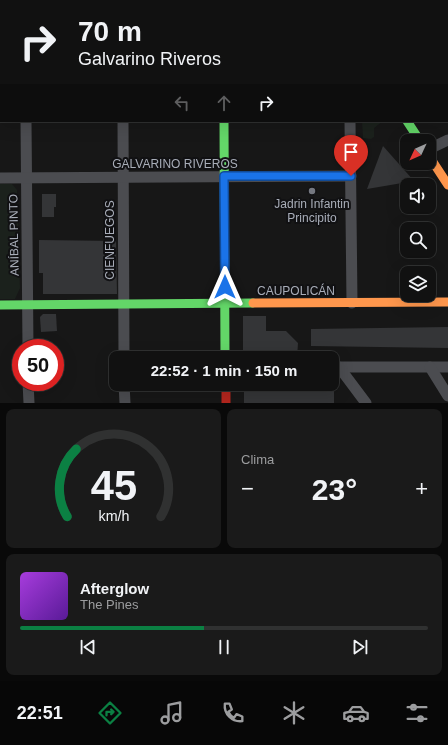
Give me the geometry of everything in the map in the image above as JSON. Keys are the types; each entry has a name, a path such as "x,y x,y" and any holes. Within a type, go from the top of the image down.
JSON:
{"street":[{"name":"ANÍBAL PINTO","path":"26,122 28,339"},
{"name":"CIENFUEGOS","path":"123,122 124,351"},
{"path":"224,122 226,351"},
{"path":"350,122 352,303"},
{"path":"408,122 415,134"},
{"path":"436,146 448,140"},
{"path":"436,167 448,185"},
{"name":"GALVARINO RIVEROS","path":"0,178 351,176"},
{"name":"CAUPOLICÁN","path":"0,305 448,302"},
{"path":"430,366 448,396"},
{"path":"339,367 448,367"},
{"path":"339,372 366,403"},
{"path":"28,391 29,403"},
{"path":"124,391 125,403"},
{"path":"226,391 226,403"}],"shaded area":[{"path":"362,122 382,122 374,128 374,137 371,139 363,138"},
{"path":"0,184 12,184 17,190 20,288 15,299 0,299"}],"building":[{"path":"383,146 400,165 400,170 404,170 411,178 400,178 400,183 367,189"},
{"path":"42,194 56,194 54,217 42,217"},
{"path":"39,240 116,241 117,294 43,294 43,273 39,273"},
{"path":"43,314 56,314 57,331 41,332 40,317"},
{"path":"243,316 266,316 266,331 286,331 298,343 297,351 243,351"},
{"path":"448,327 448,348 311,346 311,329"},
{"path":"244,391 334,391 334,403 244,403"}],"traffic: fast":[{"path":"224,122 225,351"},
{"path":"408,122 415,134"},
{"path":"0,305 253,303"}],"traffic: slow":[{"path":"436,167 448,185"},
{"path":"253,303 448,302"}],"traffic: jam":[{"path":"226,391 226,403"}],"place":[{"name":"Jadrin Infantin Principito","path":"312,191"}],"route":[{"path":"225,287 224,176 351,176"}]}
